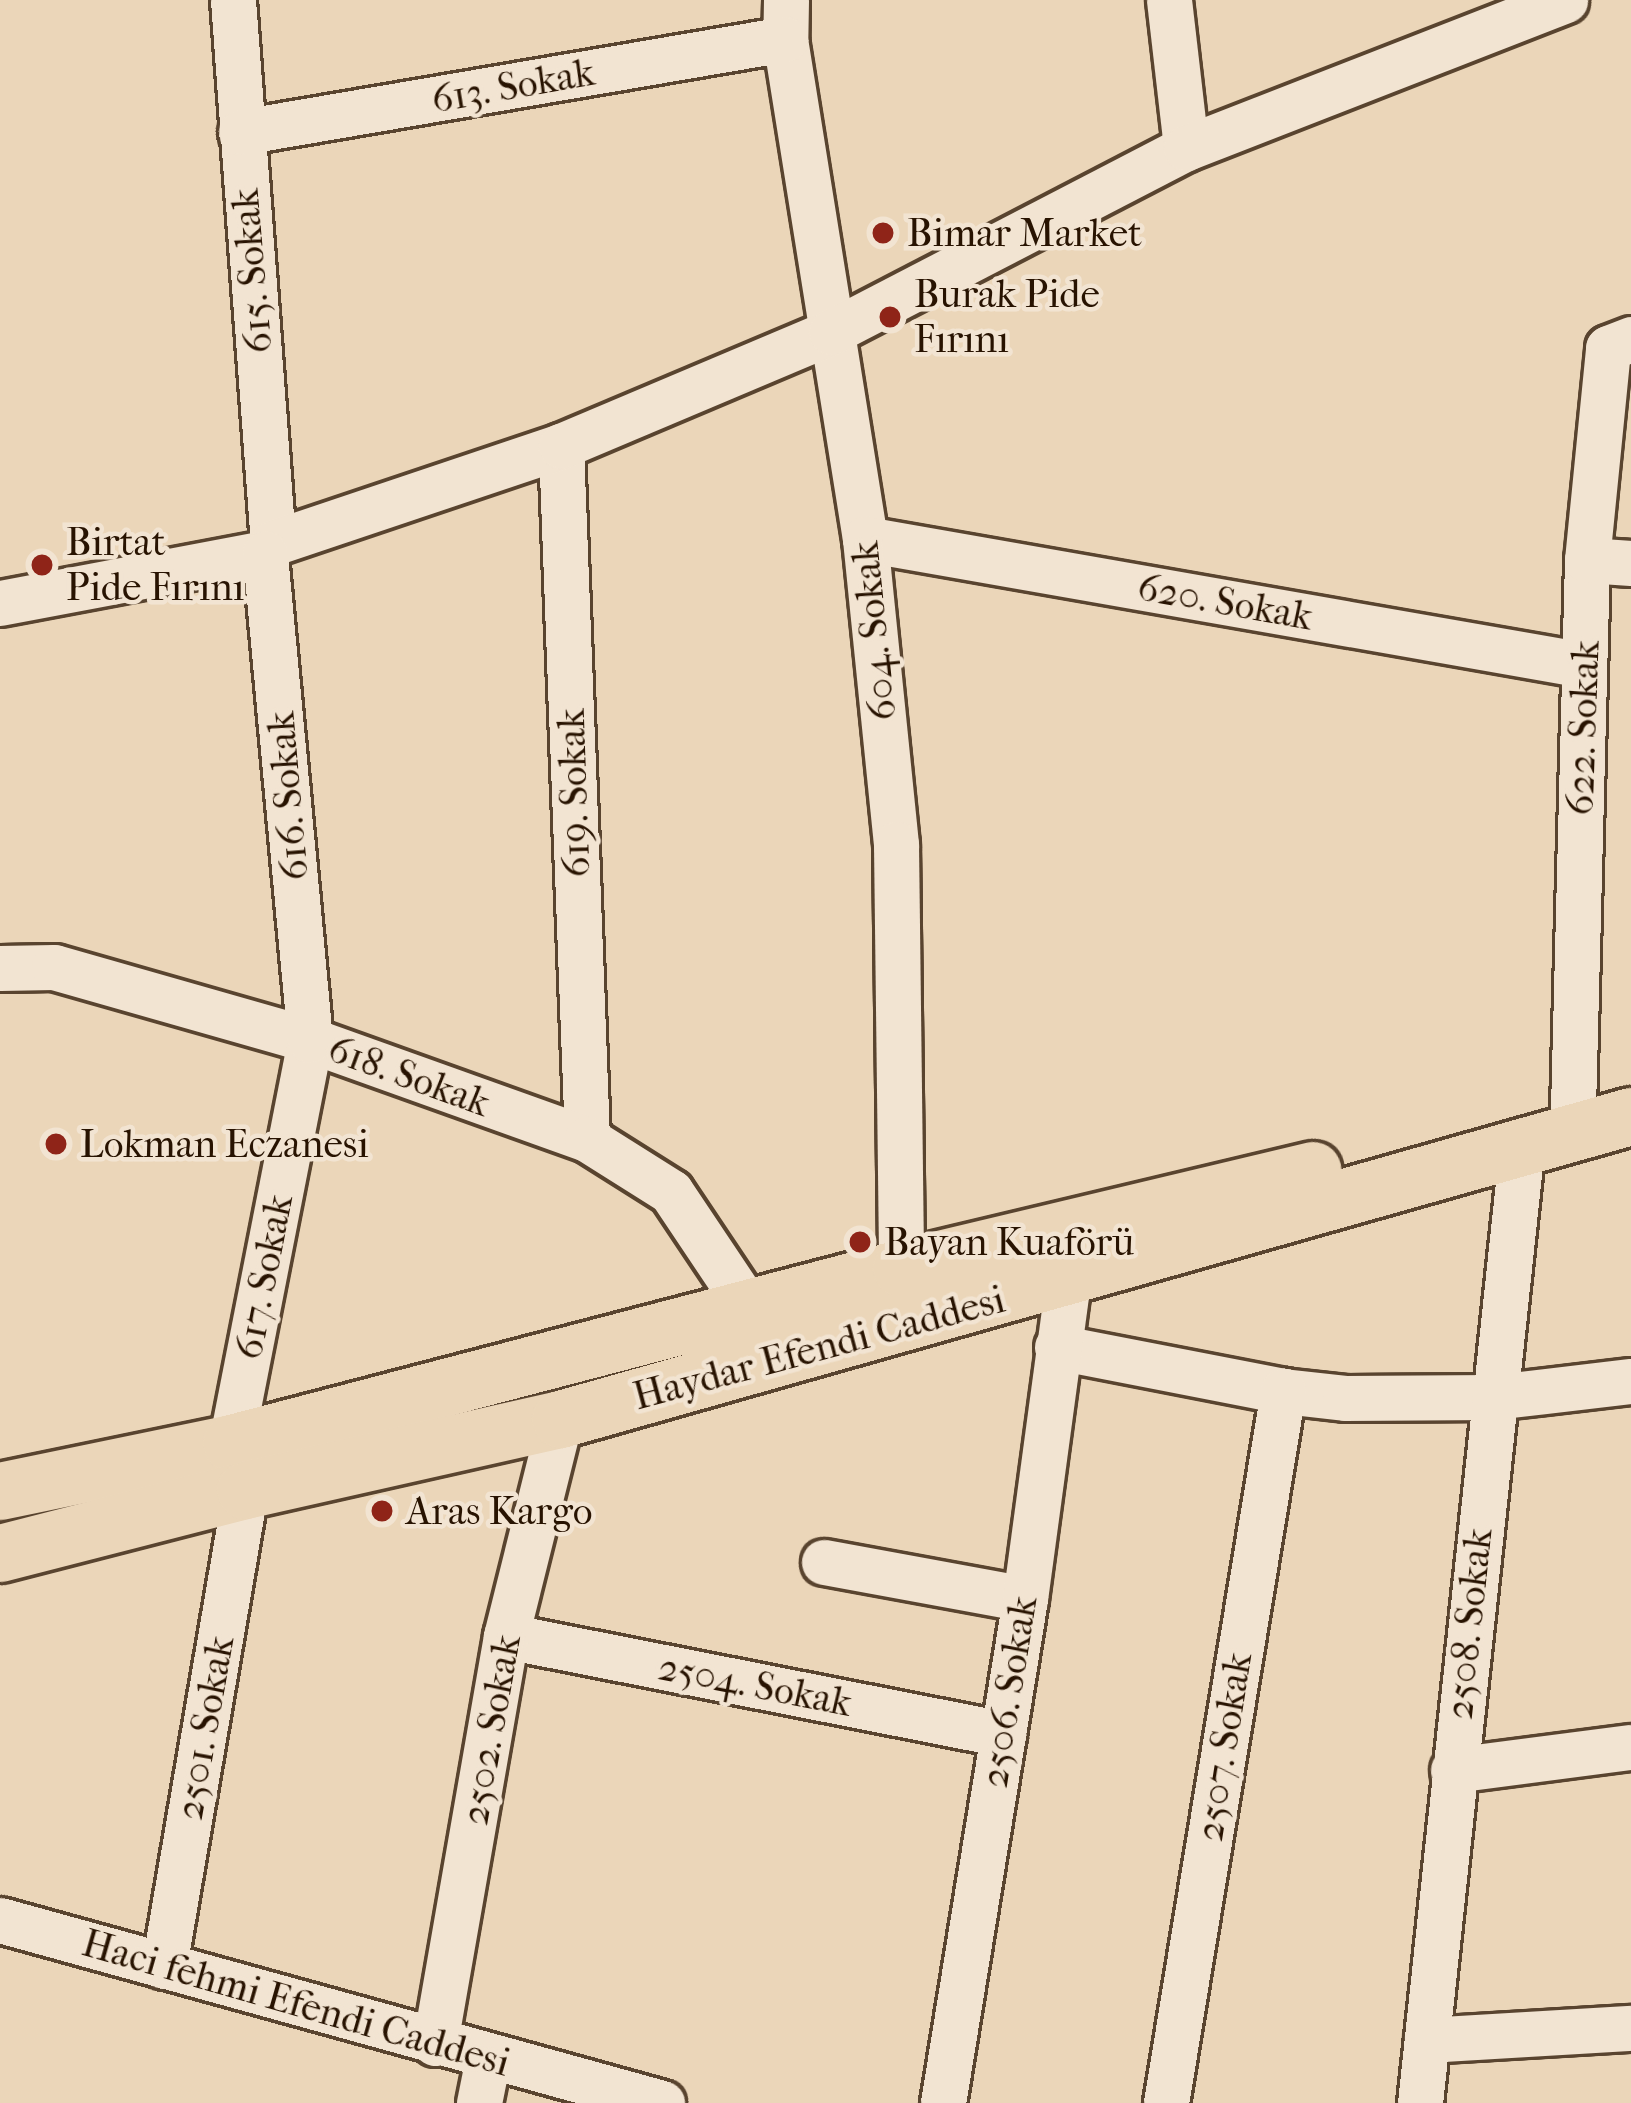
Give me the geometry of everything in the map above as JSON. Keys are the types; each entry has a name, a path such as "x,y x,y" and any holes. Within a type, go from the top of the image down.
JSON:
{"main road":[{"name":"Haydar Efendi Caddesi","path":"0,1553 238,1466 748,1307 1573,1109 1631,1091"},
{"name":"Haydar Efendi Caddesi","path":"0,1490 238,1466 560,1419 1068,1280 1631,1116"}],"street":[{"name":"615. Sokak","path":"233,0 269,548"},
{"path":"1169,0 1186,148"},
{"path":"0,603 269,548 561,446 831,332 1186,148 1565,0"},
{"name":"613. Sokak","path":"241,132 786,20"},
{"name":"604. Sokak","path":"786,20 865,539 896,844 901,1268"},
{"name":"622. Sokak","path":"1573,1109 1584,665 1609,562 1620,343"},
{"name":"619. Sokak","path":"561,446 586,1139"},
{"name":"620. Sokak","path":"865,539 1584,665"},
{"name":"616. Sokak","path":"269,548 310,1040"},
{"name":"618. Sokak","path":"0,968 54,967 310,1040 586,1139 671,1192 748,1307"},
{"name":"617. Sokak","path":"238,1466 310,1040"},
{"name":"2508. Sokak","path":"1420,2103 1522,1146"},
{"name":"2506. Sokak","path":"943,2103 1025,1599 1068,1280"},
{"path":"1057,1347 1283,1391 1345,1398 1494,1397 1631,1381"},
{"name":"2507. Sokak","path":"1166,2103 1283,1391"},
{"name":"2502. Sokak","path":"435,2043 506,1636 560,1419"},
{"name":"2501. Sokak","path":"164,1966 238,1466"},
{"path":"824,1562 1025,1599"},
{"name":"2504. Sokak","path":"506,1636 1003,1733"},
{"path":"1453,1770 1631,1747"},
{"name":"Haci fehmi Efendi Caddesi","path":"0,1920 662,2103"},
{"path":"1427,2040 1631,2027"},
{"path":"479,2103 488,2058"}],"place":[{"name":"Bimar Market","path":"883,233"},
{"name":"Burak Pide Fırını","path":"890,317"},
{"name":"Birtat Pide Fırını","path":"42,565"},
{"name":"Lokman Eczanesi","path":"56,1144"},
{"name":"Bayan Kuaförü","path":"860,1242"},
{"name":"Aras Kargo","path":"382,1511"}]}
